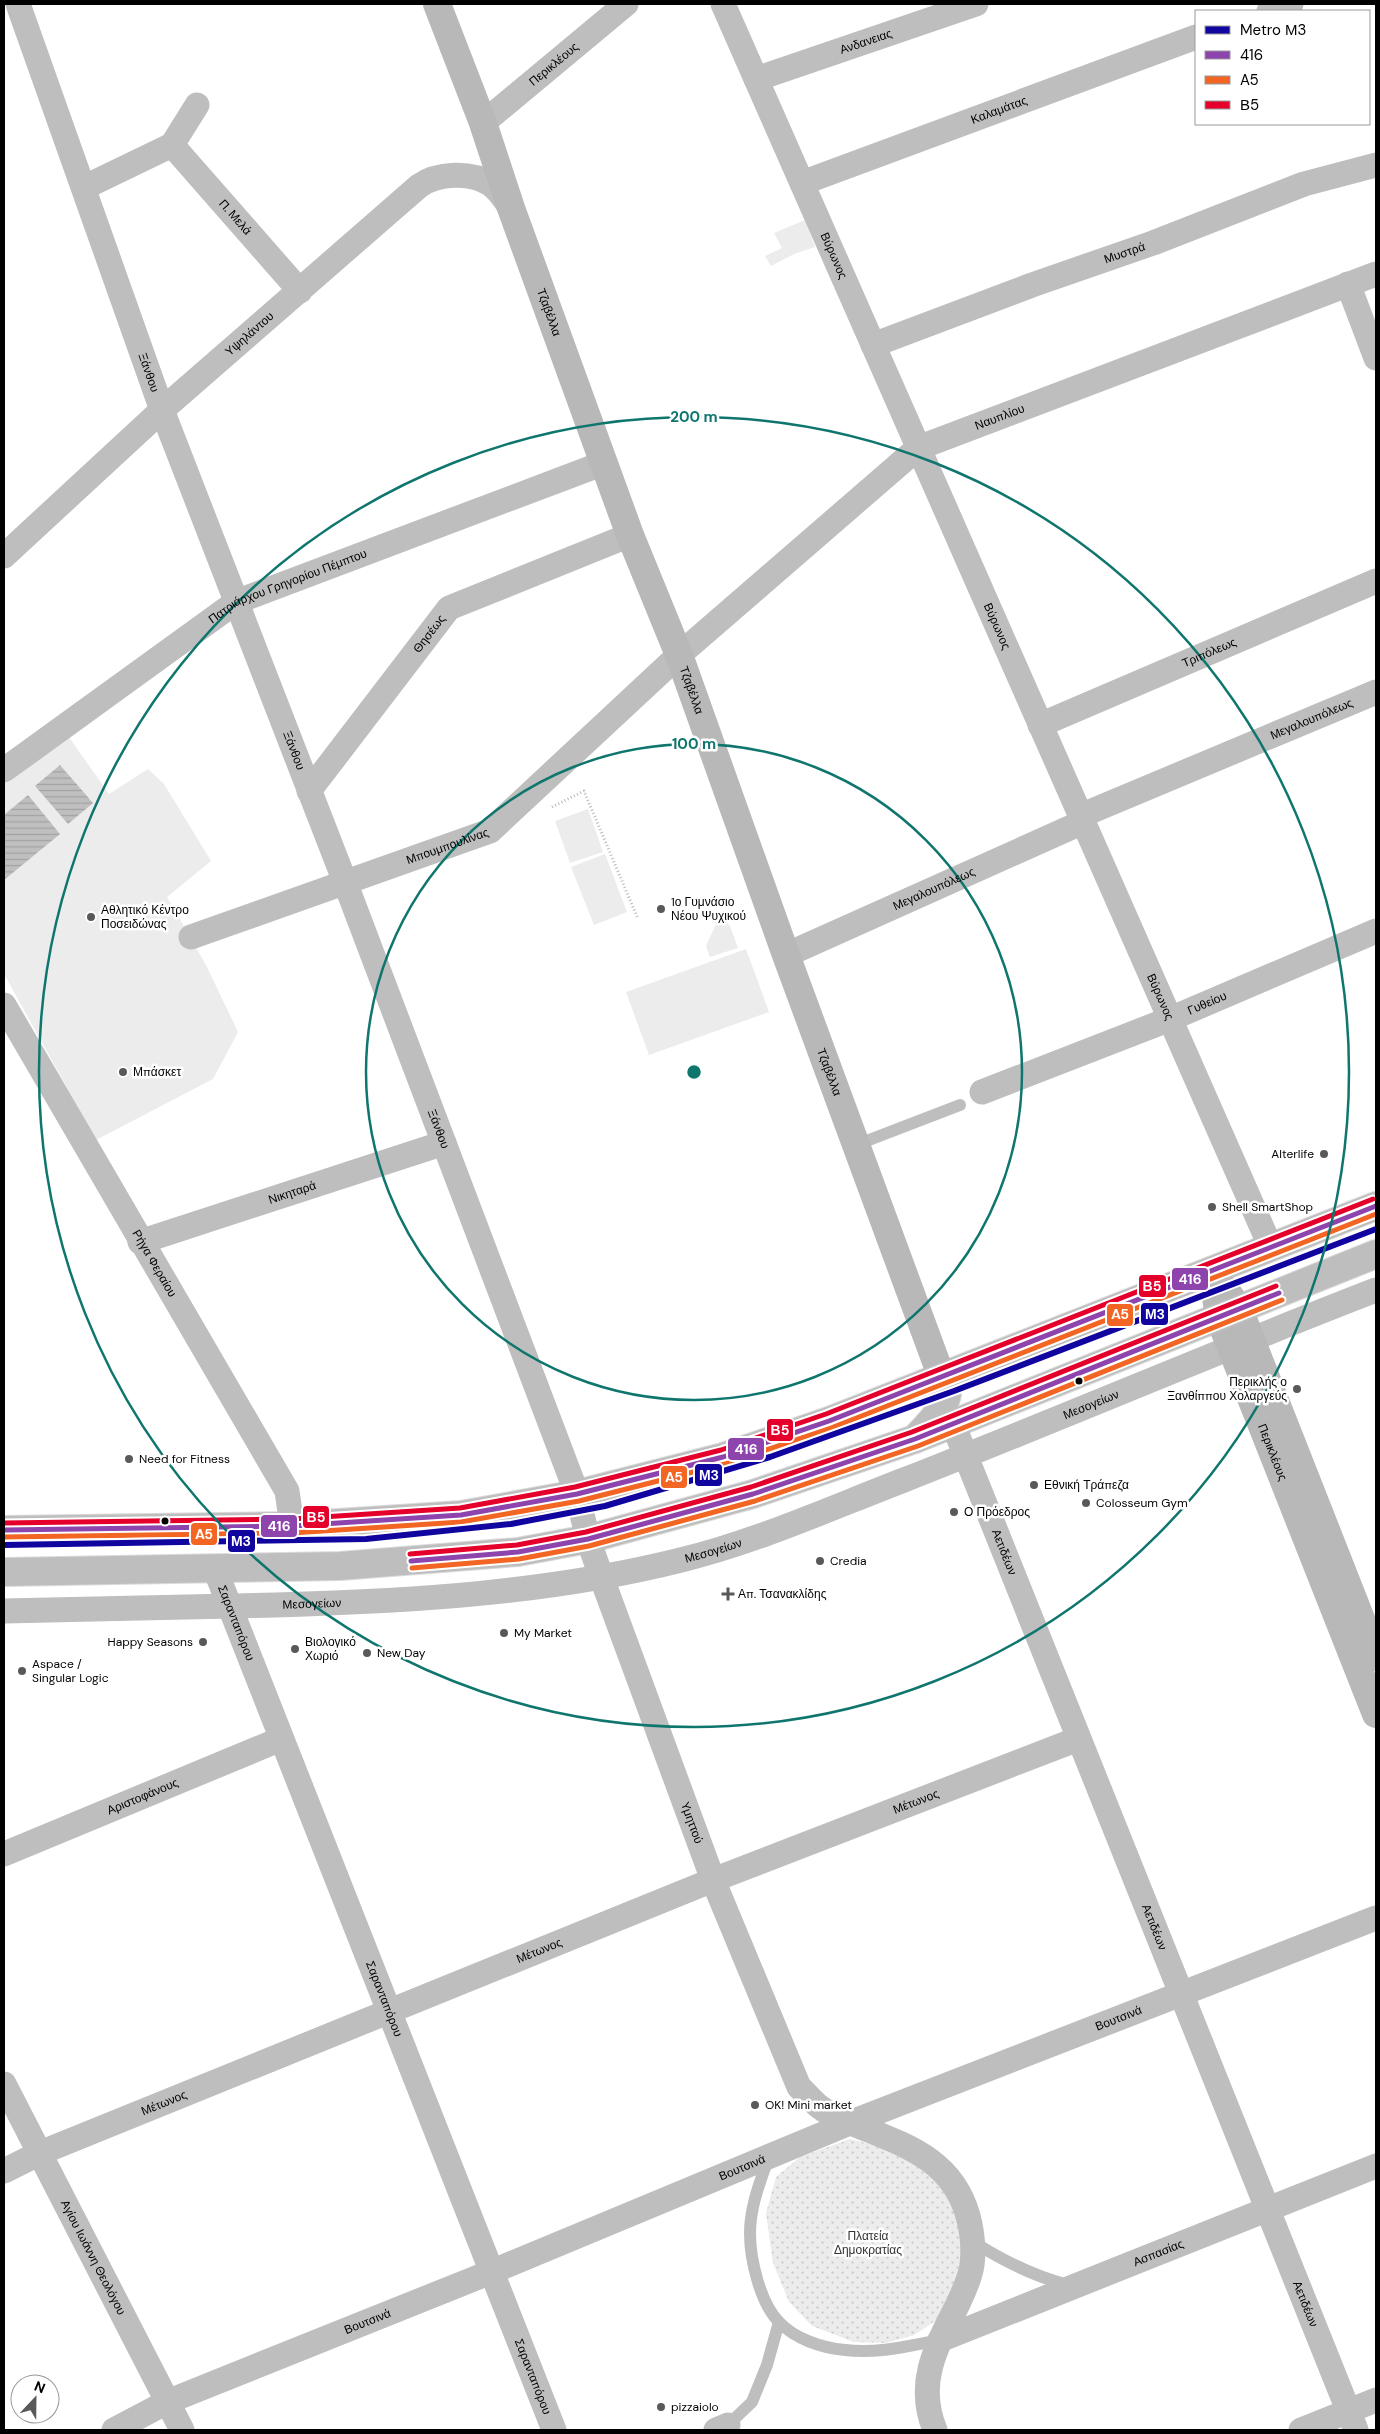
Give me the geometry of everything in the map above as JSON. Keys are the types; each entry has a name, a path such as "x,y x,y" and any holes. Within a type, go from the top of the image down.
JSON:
{"main road":[{"path":"4,1530 292,1526 461,1515 577,1494 723,1457 829,1421 1376,1206"},
{"path":"4,1572 340,1566 505,1554 588,1539 753,1494 915,1439 1376,1254"},
{"path":"915,1439 936,1416 946,1397 947,1389 942,1378"}],"street":[{"name":"Τζαβέλλα","path":"436,4 483,123 510,208 630,535 679,655 786,955 942,1378"},
{"name":"Περικλέους","path":"483,123 626,4"},
{"name":"Βύρωνος","path":"723,4 1271,1248"},
{"name":"Ανδανειας","path":"756,79 976,4"},
{"path":"1272,10 1290,4"},
{"name":"Ξάνθου","path":"17,10 85,187 162,410 345,882 577,1494"},
{"name":"Καλαμάτας","path":"802,183 1195,37"},
{"path":"85,187 172,145 197,105"},
{"name":"Π. Μελά","path":"172,145 300,291"},
{"name":"Μυστρά","path":"873,345 1032,285 1153,243 1304,184 1376,165"},
{"name":"Υψηλάντου","path":"4,556 162,410 431,178 455,175 488,182 498,190 510,208"},
{"name":"Ναυπλίου","path":"679,655 918,448 1376,274"},
{"path":"1348,284 1376,358"},
{"name":"Πατριάρχου Γρηγορίου Πέμπτου","path":"4,770 236,602 604,463"},
{"name":"Θησέως","path":"309,791 449,608 630,535"},
{"name":"Τριπόλεως","path":"1040,725 1376,580"},
{"name":"Μπουμπουλίνας","path":"191,937 490,831 679,655"},
{"name":"Μεγαλουπόλεως","path":"786,955 1082,819 1376,692"},
{"name":"Γυθείου","path":"982,1092 1170,1020 1376,931"},
{"name":"Ρήγα Φεραίου","path":"6,1012 287,1491 292,1526"},
{"name":"Νικηταρά","path":"140,1242 444,1143"},
{"name":"Περικλέους","path":"1212,1272 1376,1657"},
{"name":"Μεσογείων","path":"4,1611 410,1600 512,1589 601,1576 682,1560 765,1534 965,1456 1241,1342 1376,1290"},
{"name":"Περικλέους","path":"1241,1342 1376,1714"},
{"name":"Αετιδέων","path":"953,1424 1353,2420"},
{"name":"Υμηττού","path":"577,1494 588,1539 601,1576 713,1880 800,2087 823,2109 898,2140 939,2166 962,2196 972,2231 972,2266 963,2292 940,2340"},
{"name":"Σαρανταπόρου","path":"215,1569 554,2430"},
{"name":"Αριστοφάνους","path":"4,1854 281,1739"},
{"name":"Μέτωνος","path":"4,2171 40,2153 388,2010 713,1880 1078,1739"},
{"name":"Βουτσινά","path":"114,2430 167,2402 491,2272 852,2122 1181,1992 1376,1918"},
{"name":"Αγίου Ιωάννη Θεολόγου","path":"4,2084 182,2430"},
{"name":"Ασπασίας","path":"940,2340 1376,2166"},
{"path":"935,2430 926,2390 932,2359 940,2340"},
{"path":"1300,2430 1353,2420 1376,2400"}],"lane":[{"path":"856,1145 960,1105"},
{"path":"768,2158 755,2195 750,2232 753,2269 766,2301 778,2322 808,2342 844,2350 882,2351 940,2340"},
{"path":"972,2241 997,2258 1022,2270 1075,2287"},
{"path":"722,2428 752,2402 767,2365 778,2322"}],"path":[{"path":"537,787 551,808 584,791 638,919"}],"green space":[{"path":"805,220 815,247 794,254 771,266 765,256 782,248 774,233"},
{"name":"Αθλητικό Κέντρο Ποσειδώνας","path":"66,733 109,794 148,769 164,784 211,861 167,897 206,965 238,1032 213,1079 96,1140 4,974 4,781"},
{"path":"588,809 603,852 570,863 555,821"},
{"path":"605,854 627,912 594,925 571,867"},
{"path":"725,921 730,926 738,948 710,957 706,946 716,924"},
{"path":"746,949 769,1012 649,1055 626,992"},
{"name":"Πλατεία Δημοκρατίας","path":"850,2139 894,2150 929,2167 951,2192 965,2250 956,2288 937,2320 914,2335 886,2343 854,2342 812,2326 789,2302 773,2263 766,2213 776,2177 800,2157"}],"shaded area":[{"path":"60,765 93,803 68,824 35,786"},
{"path":"28,795 60,834 4,880 4,815"}],"metro line":[{"name":"Μ3","path":"4,1545 366,1539 511,1524 605,1506 770,1457 954,1391 1376,1229"}],"transit line":[{"name":"Β5","path":"4,1523 292,1519 460,1508 575,1487 721,1450 826,1414 1373,1199"},
{"name":"416","path":"4,1530 292,1526 461,1515 577,1494 723,1457 829,1421 1376,1206"},
{"name":"A5","path":"4,1537 292,1533 461,1522 579,1501 725,1464 831,1428 1376,1214"},
{"name":"Β5","path":"410,1554 517,1545 586,1532 751,1487 912,1432 1276,1286"},
{"name":"416","path":"411,1561 518,1552 588,1539 753,1494 915,1439 1279,1293"},
{"name":"A5","path":"412,1568 519,1559 589,1546 755,1501 918,1446 1282,1300"}],"place":[{"name":"1ο Γυμνάσιο Νέου Ψυχικού","path":"661,909"},
{"name":"Αθλητικό Κέντρο Ποσειδώνας","path":"91,917"},
{"name":"Μπάσκετ","path":"123,1072"},
{"name":"Alterlife","path":"1324,1154"},
{"name":"Shell SmartShop","path":"1212,1207"},
{"name":"Περικλής ο Ξανθίππου Χολαργεύς","path":"1297,1389"},
{"name":"Need for Fitness","path":"129,1459"},
{"name":"Εθνική Τράπεζα","path":"1034,1485"},
{"name":"Colosseum Gym","path":"1086,1503"},
{"name":"Ο Πρόεδρος","path":"954,1512"},
{"name":"Credia","path":"820,1561"},
{"name":"Απ. Τσανακλίδης","path":"728,1594"},
{"name":"My Market","path":"504,1633"},
{"name":"Happy Seasons","path":"203,1642"},
{"name":"Βιολογικό Χωριό","path":"295,1649"},
{"name":"New Day","path":"367,1653"},
{"name":"Aspace / Singular Logic","path":"22,1671"},
{"name":"OK! Mini market","path":"755,2105"},
{"name":"pizzaiolo","path":"661,2407"}]}
